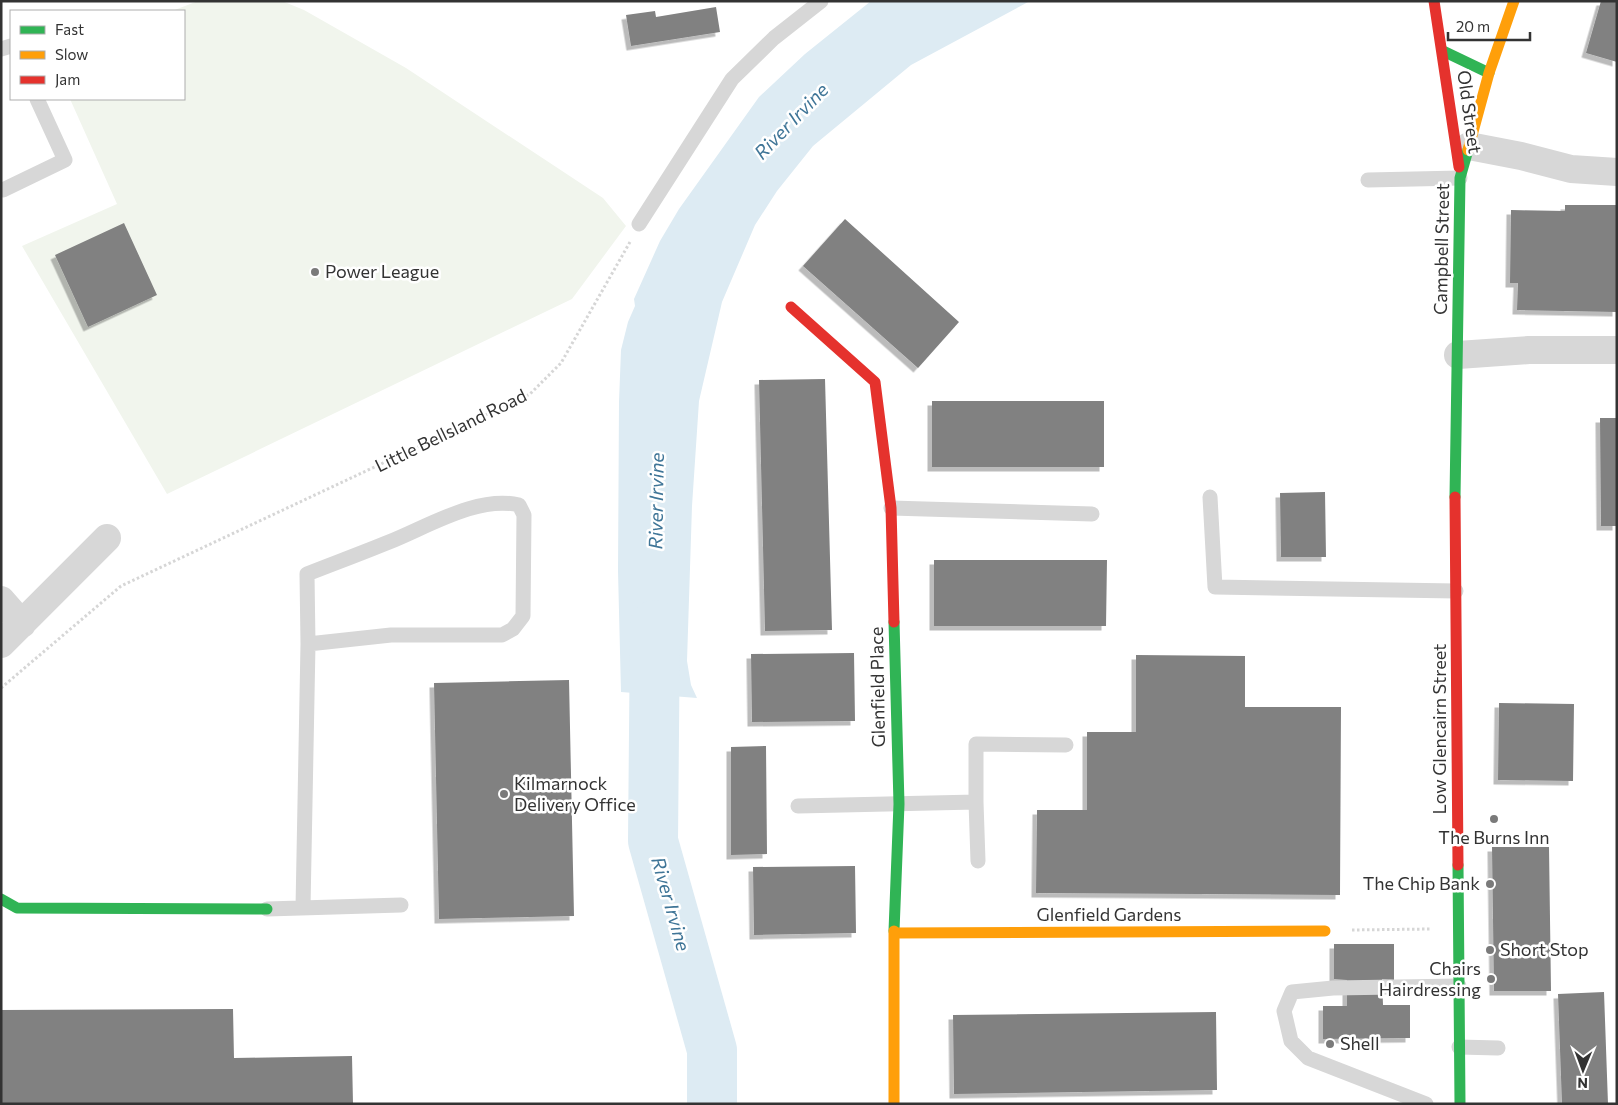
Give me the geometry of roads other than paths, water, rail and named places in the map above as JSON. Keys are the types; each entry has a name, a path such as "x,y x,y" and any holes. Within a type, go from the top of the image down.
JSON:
{"street":[{"name":"Old Street","path":"1434,1 1443,51 1460,178"},
{"name":"Campbell Street","path":"1458,355 1457,268 1460,178 1489,73 1514,1"},
{"name":"Old Street","path":"1443,51 1489,73"},
{"path":"1469,146 1521,156 1571,169 1617,172"},
{"name":"Glenfield Place","path":"792,307 874,382 891,508 899,804 894,934 894,1104"},
{"path":"1458,355 1529,350 1617,350"},
{"name":"Low Glencairn Street","path":"1458,355 1455,431 1460,1104"},
{"path":"1,644 107,538"},
{"path":"1,600 22,624"},
{"path":"1,899 17,908 267,909"},
{"name":"Glenfield Gardens","path":"894,934 1325,931"}],"lane":[{"path":"639,224 732,79 774,38 821,1"},
{"path":"3,190 65,160 36,100"},
{"path":"1368,180 1460,178"},
{"path":"1210,496 1215,587 1456,591"},
{"path":"303,908 308,644 307,574 459,512 495,503 507,502 519,505 524,515 523,616 513,629 502,635 391,635 308,644"},
{"path":"891,508 1092,514"},
{"path":"978,861 976,744 1066,744"},
{"path":"798,806 976,802"},
{"path":"267,909 401,905"},
{"path":"1426,1104 1308,1058 1292,1042 1284,1011 1292,992 1333,988 1459,986"},
{"path":"1459,1047 1498,1048"}],"water":[{"path":"871,1 1030,1 911,65 813,146 777,191 755,225 722,302 699,401 692,506 687,661 691,685 697,698 621,692 618,571 619,402 621,350 628,322 635,306 634,299 660,241 679,209 759,97 805,54"}],"waterway":[{"name":"River Irvine","path":"655,625 653,841 712,1050 712,1104"}],"place":[{"name":"Power League","path":"315,272"},
{"name":"Kilmarnock Delivery Office","path":"504,794"},
{"name":"The Burns Inn","path":"1494,819"},
{"name":"The Chip Bank","path":"1490,884"},
{"name":"Short Stop","path":"1490,950"},
{"name":"Chairs Hairdressing","path":"1491,979"},
{"name":"Shell","path":"1330,1044"}]}
